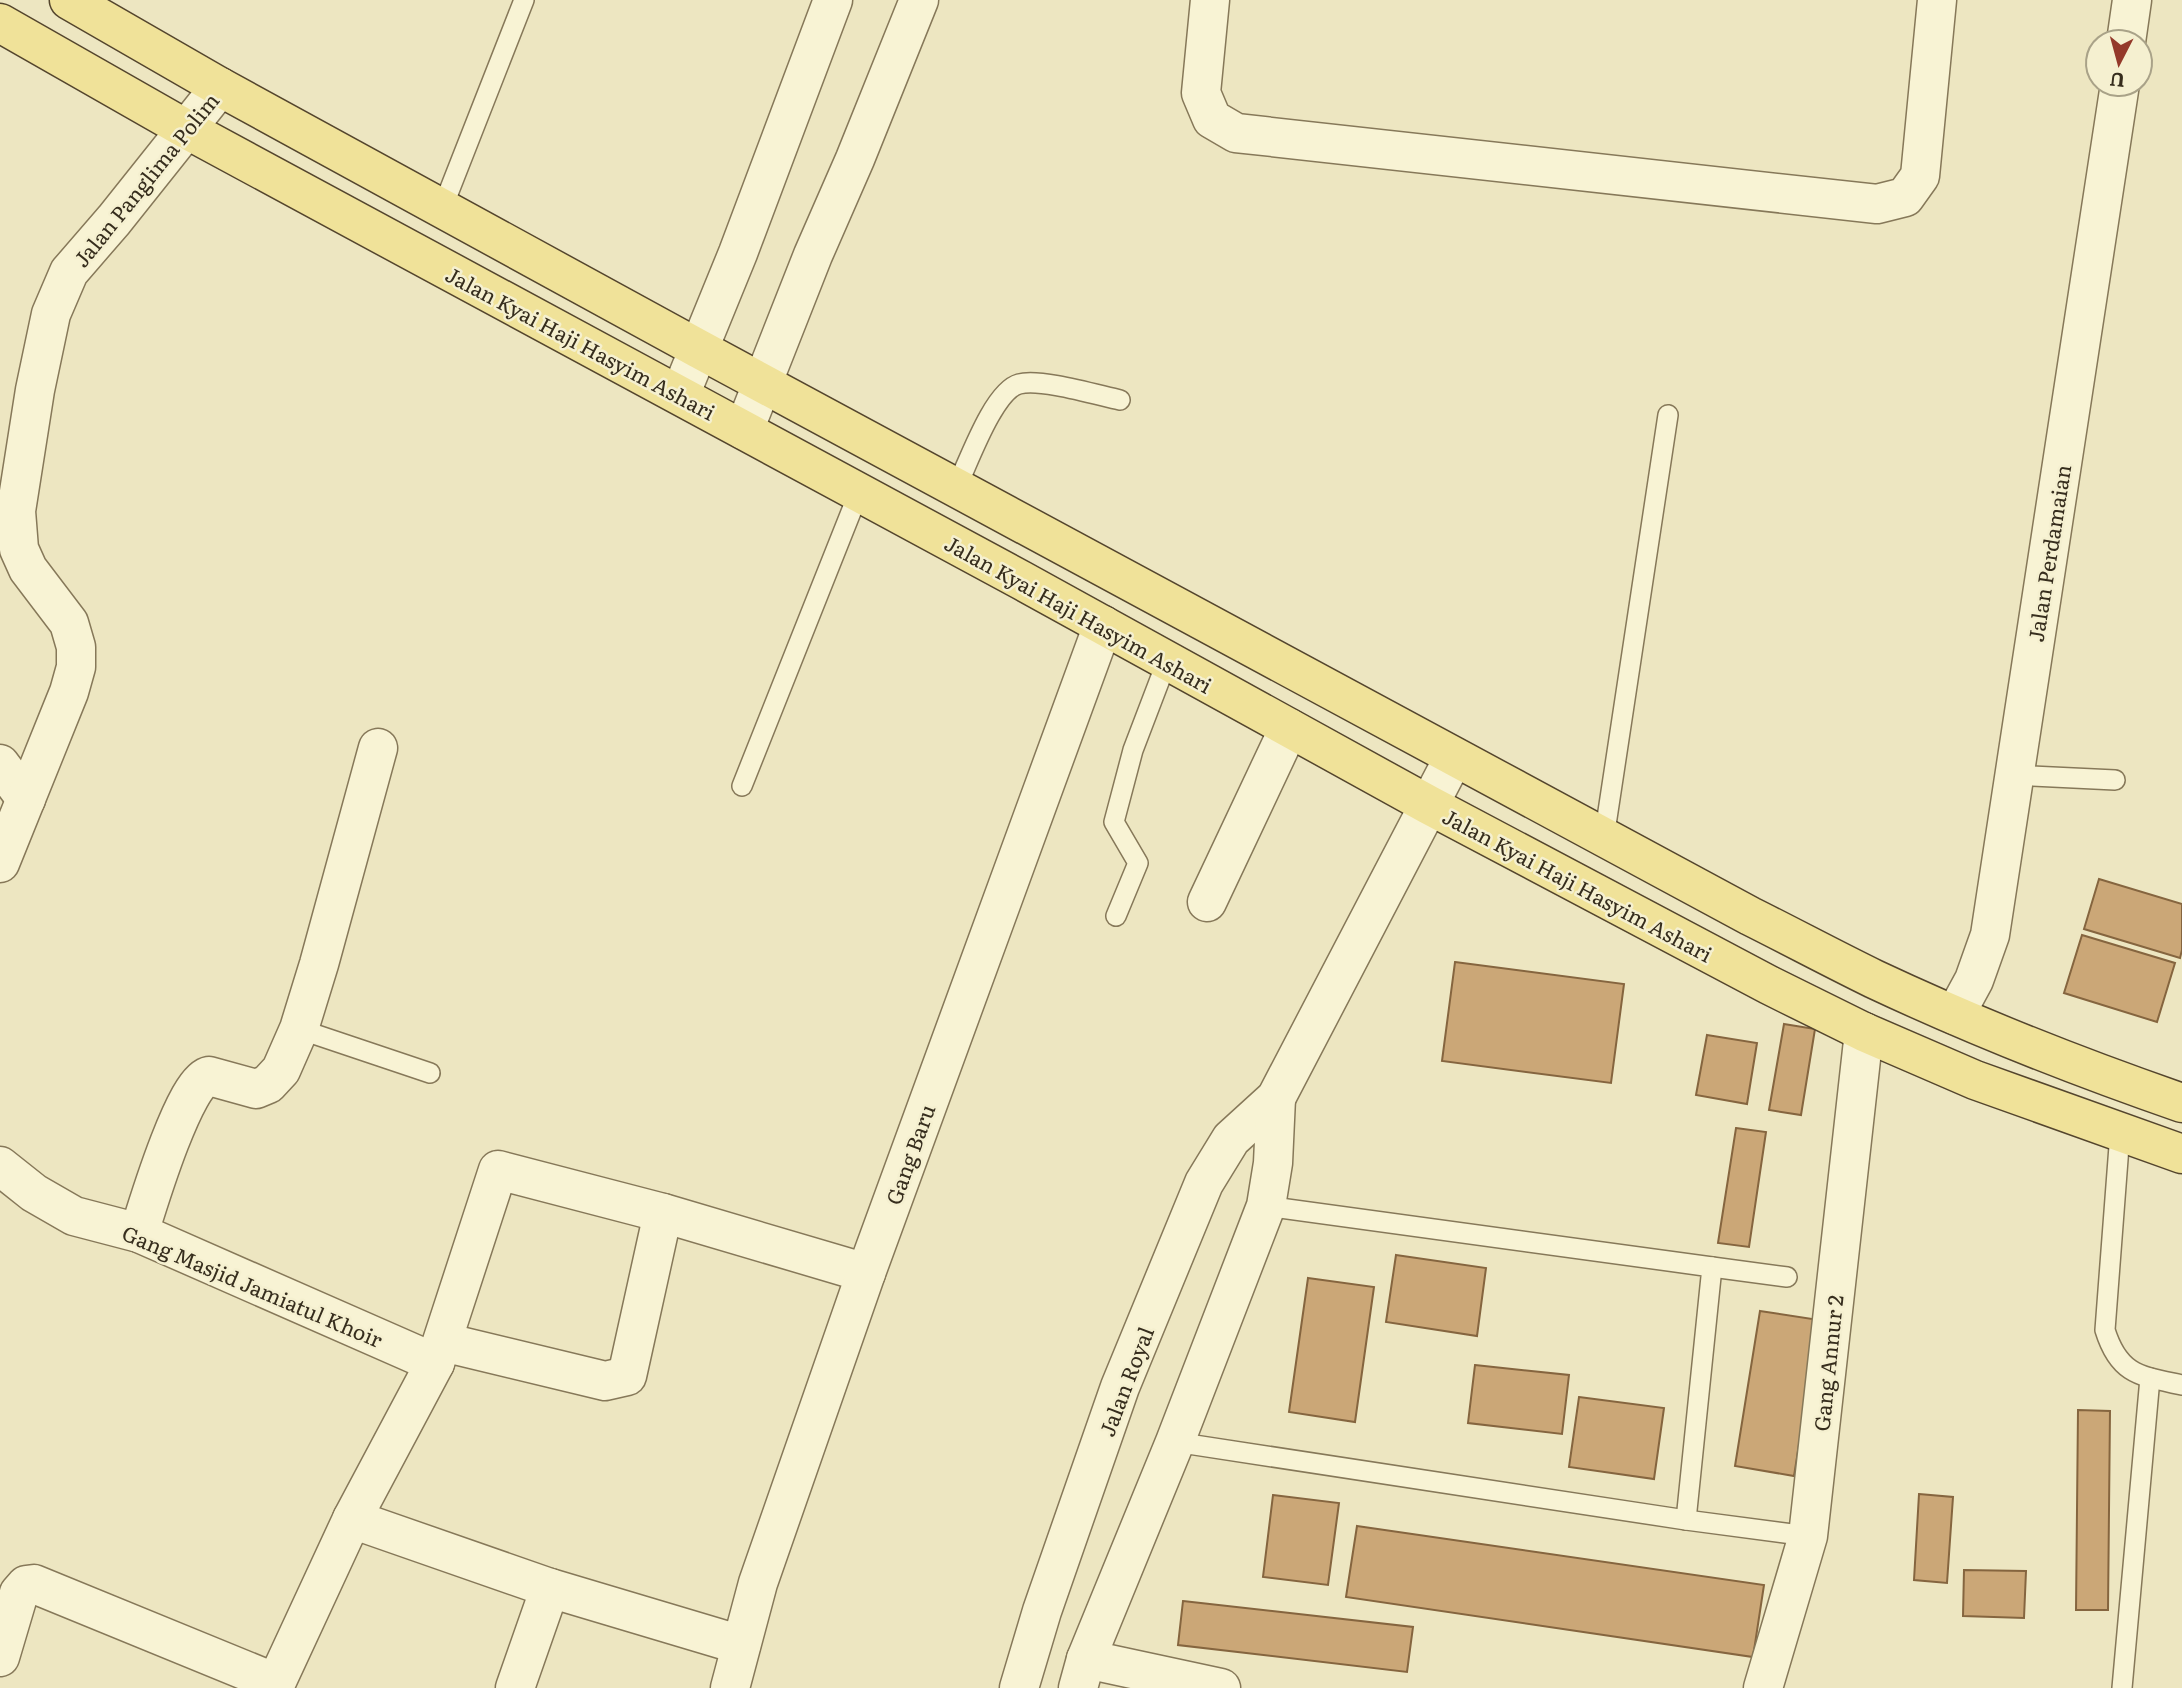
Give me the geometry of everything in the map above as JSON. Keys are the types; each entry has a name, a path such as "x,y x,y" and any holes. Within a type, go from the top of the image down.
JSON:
{"main road":[{"path":"69,0 220,87 699,349 1811,947 1955,1015 2182,1103"},
{"name":"Jalan Kyai Haji Hasyim Ashari","path":"0,23 186,129 1634,915 1864,1032 1975,1080 2182,1154"}],"street":[{"path":"680,395 738,253 833,0"},
{"path":"744,430 919,0"},
{"path":"1210,0 1201,93 1212,119 1236,133 1877,204 1905,197 1920,176 1937,0"},
{"path":"2128,28 2133,0"},
{"name":"Jalan Panglima Polim","path":"0,863 76,667 76,647 69,623 28,569 19,549 16,511 35,390 51,314 69,272 220,87"},
{"name":"Jalan Perdamaian","path":"1955,1015 1974,980 1990,935 2118,98"},
{"name":"Gang Baru","path":"730,1688 758,1583 866,1273 1103,625"},
{"path":"1206,902 1289,728"},
{"path":"139,1233 180,1116 199,1081 209,1076 256,1089 268,1084 281,1070 299,1029 378,748"},
{"name":"Jalan Royal","path":"1019,1688 1042,1611 1121,1387 1204,1184 1231,1139 1276,1098 1454,757"},
{"path":"0,764 26,799"},
{"name":"Gang Annur 2","path":"1763,1688 1808,1536 1864,1032"},
{"name":"Jalan Royal","path":"1082,1674 1266,1206 1273,1163 1276,1098"},
{"name":"Gang Masjid Jamiatul Khoir","path":"0,1166 34,1193 74,1216 139,1233 439,1353 605,1381 627,1376 663,1213"},
{"path":"0,1657 19,1593 26,1585 34,1584 278,1686 352,1519 439,1353 499,1170 663,1213 866,1273"},
{"path":"352,1519 550,1588 741,1645"},
{"path":"514,1688 550,1588"},
{"path":"1082,1674 1221,1688"}],"lane":[{"path":"442,209 524,0"},
{"path":"956,488 996,404 1009,388 1021,383 1039,384 1120,400"},
{"path":"1604,838 1668,415"},
{"path":"742,786 859,492"},
{"path":"1116,916 1138,863 1114,822 1133,750 1167,661"},
{"path":"2014,775 2115,780"},
{"path":"299,1029 430,1073"},
{"path":"2120,1133 2105,1330 2111,1351 2122,1365 2150,1378 2182,1385"},
{"path":"1266,1206 1787,1277"},
{"path":"1686,1520 1712,1267"},
{"path":"2122,1688 2150,1378"},
{"path":"1175,1442 1808,1536"}],"building":[{"path":"2099,879 2182,904 2180,958 2084,929"},
{"path":"2082,935 2175,963 2157,1022 2064,993"},
{"path":"1455,962 1624,984 1611,1083 1442,1061"},
{"path":"1784,1024 1815,1029 1801,1115 1769,1110"},
{"path":"1707,1035 1757,1043 1747,1104 1696,1095"},
{"path":"1736,1128 1766,1132 1749,1247 1718,1243"},
{"path":"1396,1255 1486,1268 1477,1336 1386,1322"},
{"path":"1308,1278 1374,1287 1355,1422 1289,1412"},
{"path":"1760,1311 1819,1320 1794,1476 1735,1466"},
{"path":"1475,1365 1569,1375 1562,1434 1468,1423"},
{"path":"1579,1397 1664,1408 1654,1479 1569,1467"},
{"path":"2078,1410 2110,1411 2108,1610 2076,1610"},
{"path":"1919,1494 1953,1497 1947,1583 1914,1580"},
{"path":"1273,1495 1339,1503 1328,1585 1263,1577"},
{"path":"1357,1526 1764,1585 1753,1657 1346,1597"},
{"path":"1964,1570 2026,1571 2024,1618 1963,1616"},
{"path":"1183,1601 1413,1627 1407,1672 1178,1645"}]}
